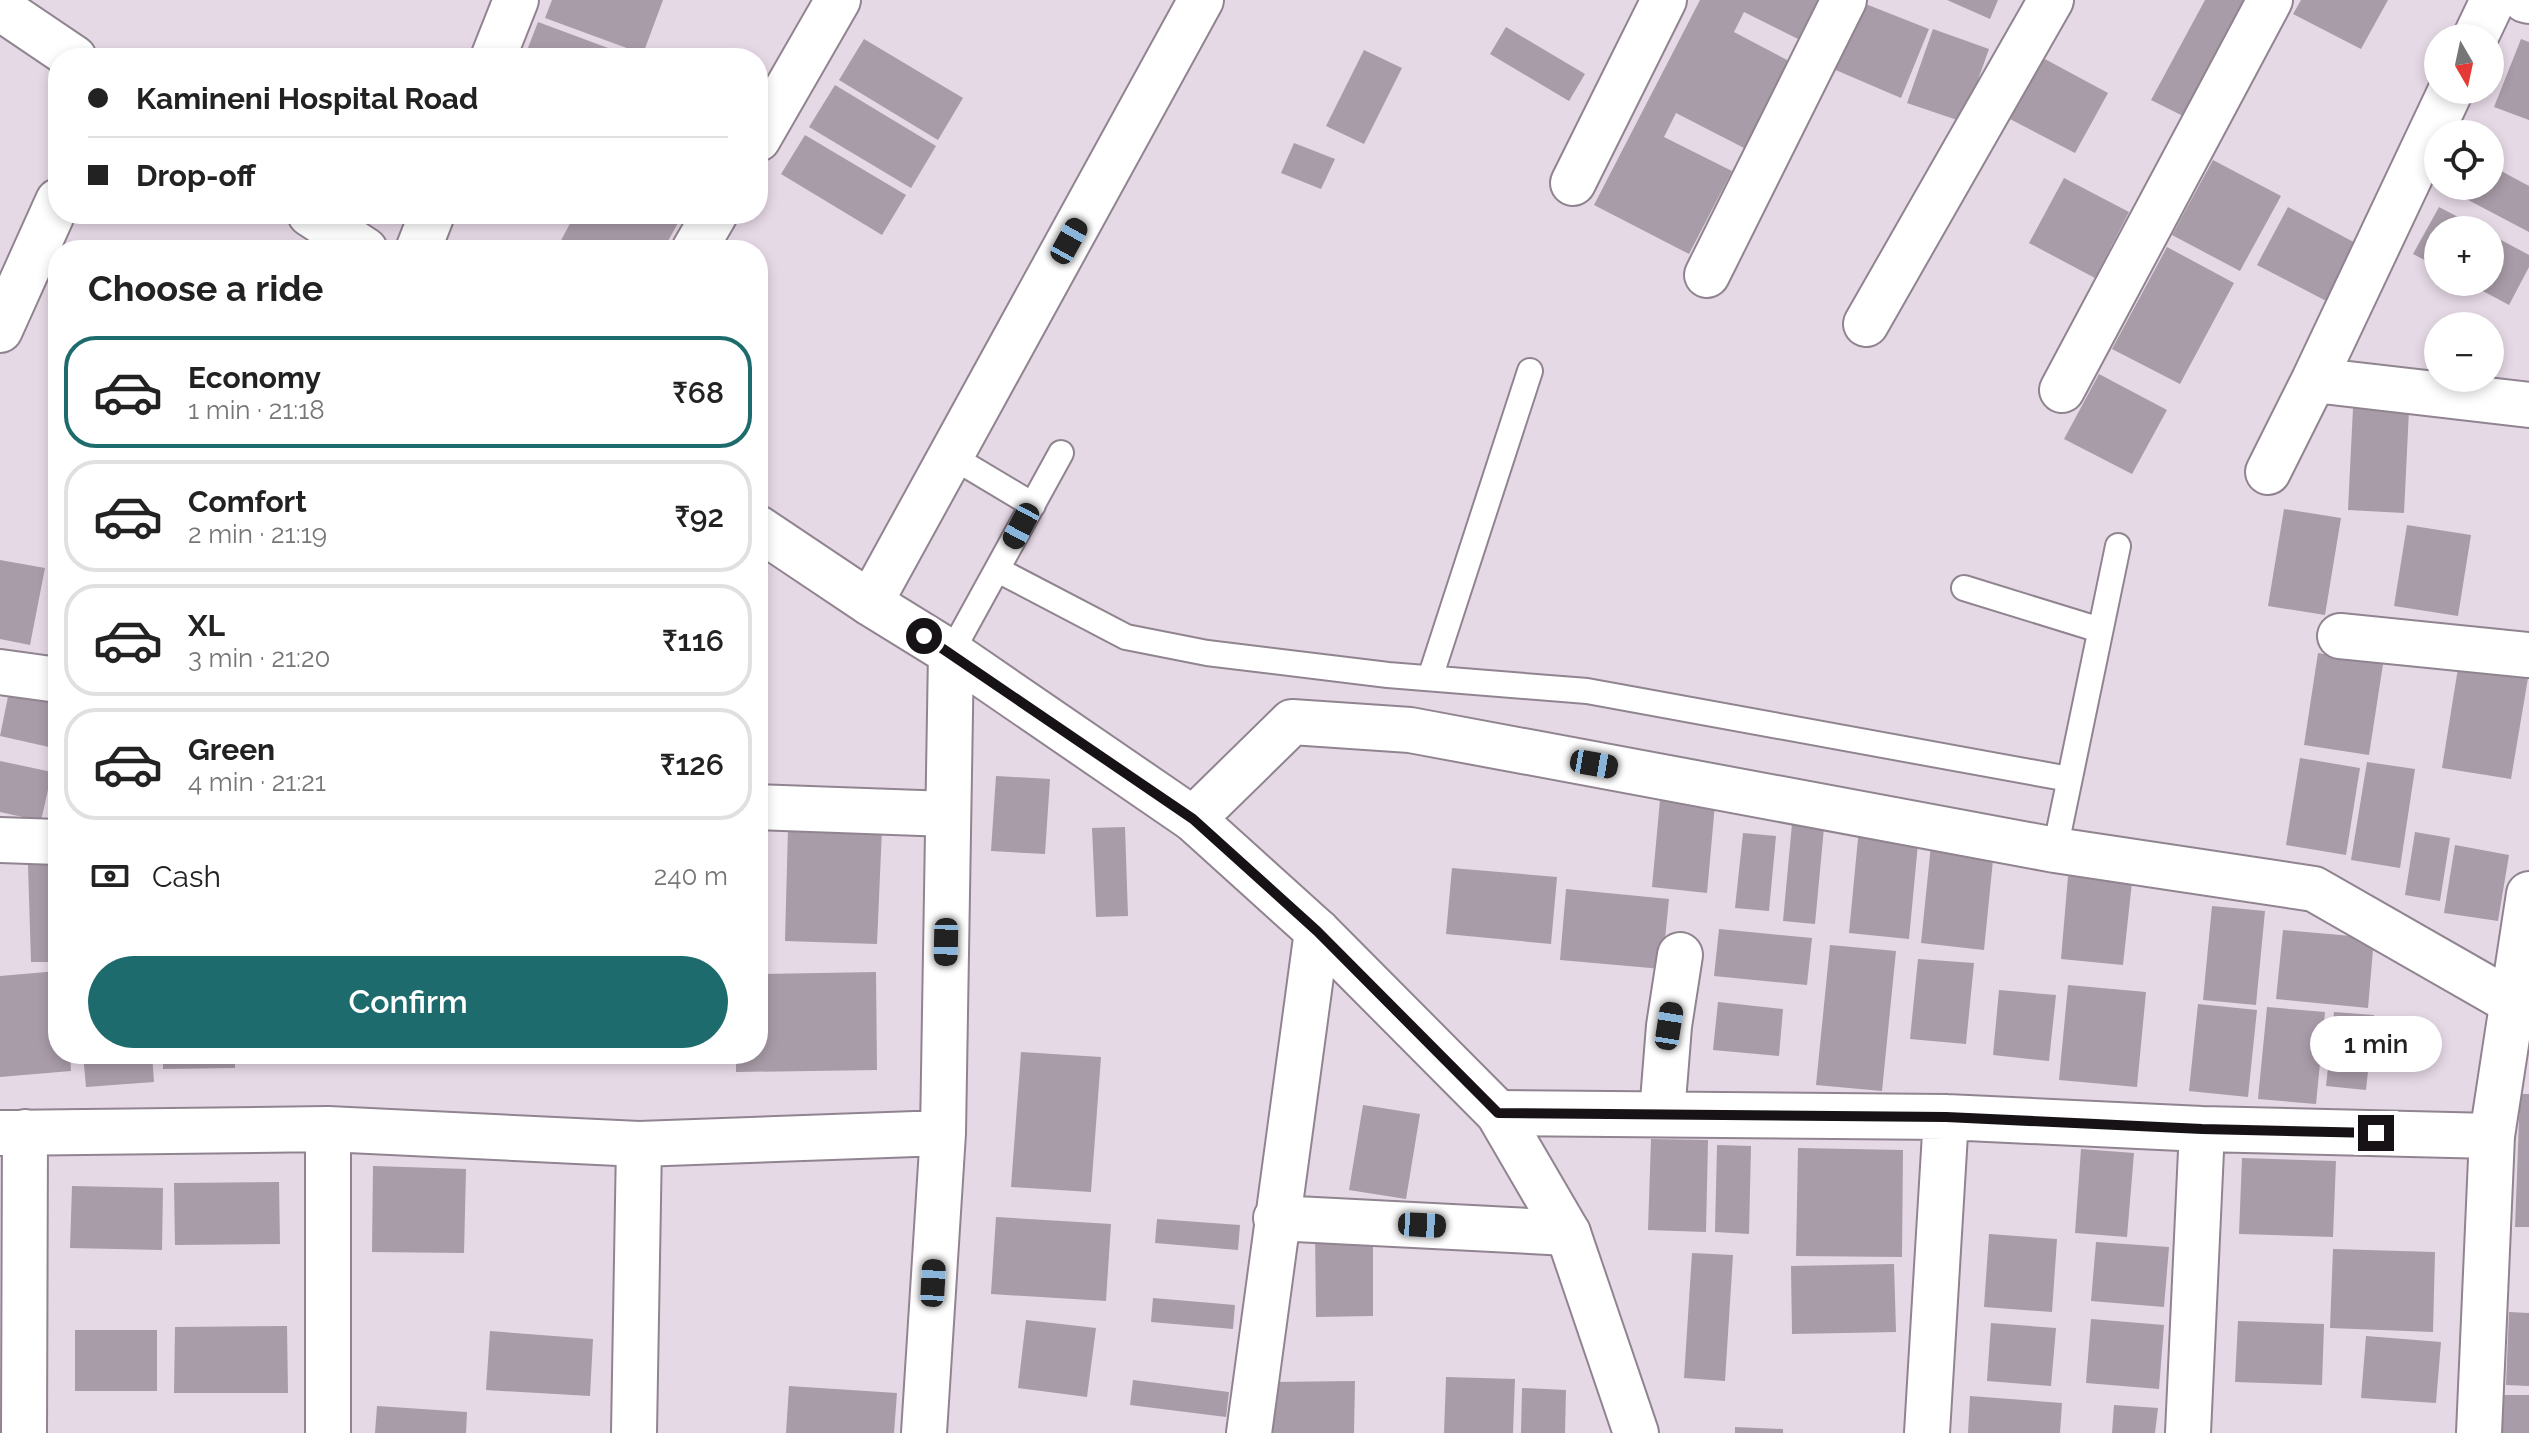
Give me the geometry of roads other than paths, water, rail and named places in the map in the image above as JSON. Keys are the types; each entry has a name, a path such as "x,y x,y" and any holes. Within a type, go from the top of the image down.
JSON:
{"street":[{"path":"497,48 516,0"},
{"path":"768,122 838,0"},
{"path":"870,603 1201,0"},
{"path":"1573,183 1664,0"},
{"path":"1707,275 1844,0"},
{"path":"1866,324 2051,0"},
{"path":"2062,390 2270,0"},
{"path":"2482,24 2493,0"},
{"path":"0,8 59,48"},
{"path":"2268,472 2444,104"},
{"path":"0,330 48,223"},
{"path":"325,224 350,240"},
{"path":"2314,380 2529,405"},
{"path":"768,535 951,653 1193,819 1317,931 1498,1113 1568,1233 1636,1433"},
{"path":"2340,636 2529,655"},
{"path":"924,1433 943,1133 951,653"},
{"path":"0,672 48,679"},
{"path":"1193,819 1292,722 1410,730 2055,850 2314,889 2521,1008"},
{"path":"768,807 948,814"},
{"path":"0,840 48,842"},
{"path":"2479,1433 2492,1136 2521,1008 2529,894"},
{"path":"1249,1433 1317,931"},
{"path":"1662,1114 1669,1026 1680,955"},
{"path":"1498,1113 1946,1117 2202,1129 2492,1136"},
{"path":"1927,1433 1946,1117"},
{"path":"24,1433 13,1132 328,1129 639,1144 943,1133"},
{"path":"328,1129 328,1433"},
{"path":"2188,1433 2202,1129"},
{"path":"634,1433 639,1144"},
{"path":"1276,1218 1568,1233"}],"lane":[{"path":"1430,678 1530,371"},
{"path":"951,653 1061,453"},
{"path":"951,456 1033,505"},
{"path":"2055,850 2118,546"},
{"path":"998,570 1126,637 1207,653 1430,678 1587,691 2069,779"},
{"path":"1964,588 2100,630"}]}
